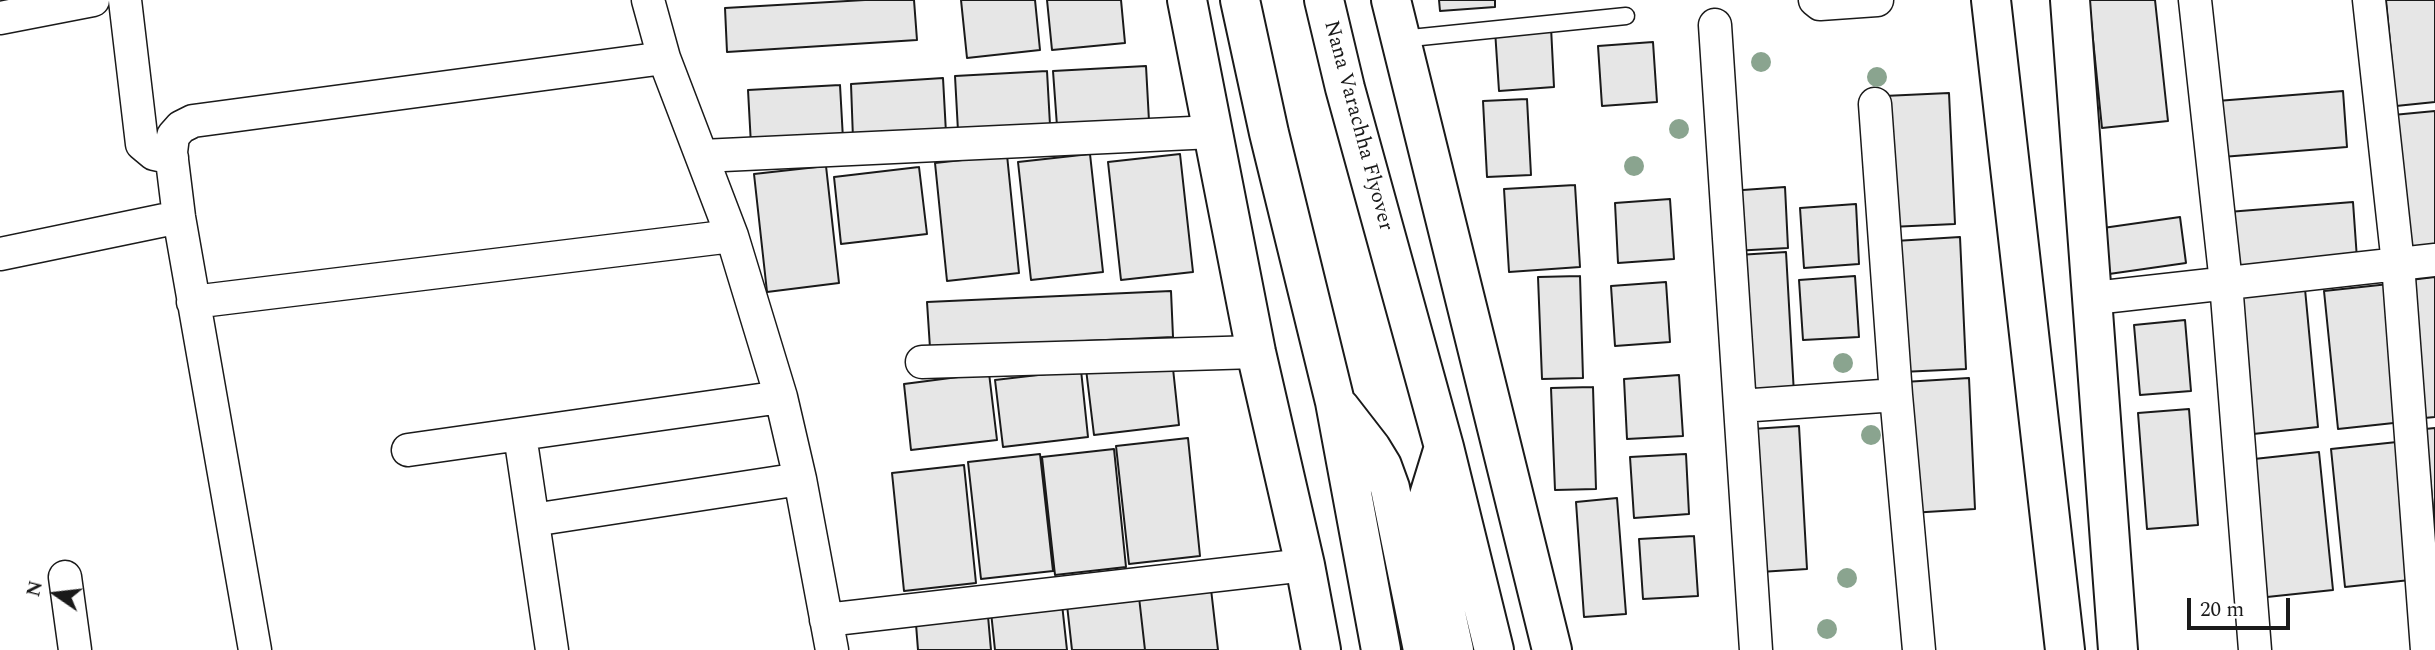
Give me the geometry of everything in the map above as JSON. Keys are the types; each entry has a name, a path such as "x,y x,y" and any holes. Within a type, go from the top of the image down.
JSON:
{"main road":[{"path":"1188,0 1256,352 1305,565 1321,650"},
{"path":"1240,0 1269,134 1335,402 1381,650"},
{"name":"Nana Varachha Flyover","path":"1324,0 1345,88 1444,447 1494,650"},
{"path":"1391,0 1552,650"},
{"path":"1992,0 2065,650"},
{"path":"2070,0 2118,650"},
{"path":"1390,252 1448,231"},
{"path":"1335,402 1371,448 1382,466 1390,488 1423,650"},
{"path":"1444,447 1427,499 1425,519 1454,650"},
{"path":"2077,650 2092,647 2109,650"}],"street":[{"path":"0,19 93,0"},
{"path":"125,0 142,144 154,154 172,158"},
{"path":"648,0 664,58 732,236 781,397 800,479 829,635 1305,565"},
{"path":"1815,0 1820,4 1877,0"},
{"path":"2195,0 2226,283 2255,650"},
{"path":"2369,0 2398,264 2427,650"},
{"path":"1715,25 1756,650"},
{"path":"255,650 179,217 172,158 173,136 181,127 193,121 664,58"},
{"path":"1875,104 1896,395 1919,650"},
{"path":"702,156 1213,132"},
{"path":"0,254 179,217"},
{"path":"193,302 732,236"},
{"path":"2094,298 2435,260"},
{"path":"922,362 1256,352"},
{"path":"1740,406 1896,395"},
{"path":"408,450 781,397"},
{"path":"520,435 552,650"},
{"path":"533,520 800,479"},
{"path":"65,577 75,650"}],"lane":[{"path":"1401,39 1626,16"}],"building":[{"path":"914,0 917,40 727,52 725,8"},
{"path":"961,0 1035,0 1040,50 967,58"},
{"path":"1047,0 1121,0 1125,43 1052,50"},
{"path":"1439,0 1495,0 1495,7 1440,11"},
{"path":"2089,0 2155,0 2168,121 2102,128"},
{"path":"2386,0 2435,0 2435,102 2396,106"},
{"path":"1551,27 1554,87 1499,91 1495,30"},
{"path":"1653,42 1657,102 1602,106 1598,46"},
{"path":"1146,66 1149,121 1057,126 1053,71"},
{"path":"1047,71 1050,125 958,131 955,76"},
{"path":"943,78 946,133 853,139 851,84"},
{"path":"840,85 843,139 751,145 748,90"},
{"path":"2343,91 2347,147 2222,157 2217,101"},
{"path":"1949,93 1955,224 1890,227 1884,96"},
{"path":"1527,99 1531,175 1487,177 1483,101"},
{"path":"2435,111 2435,251 2406,254 2393,115"},
{"path":"1090,154 1103,272 1031,280 1018,162"},
{"path":"1180,154 1193,272 1121,280 1108,162"},
{"path":"1007,155 1019,273 947,281 935,163"},
{"path":"826,166 839,283 767,292 754,174"},
{"path":"919,167 927,234 841,244 834,177"},
{"path":"1575,185 1580,267 1509,272 1504,189"},
{"path":"1785,187 1788,248 1733,251 1729,191"},
{"path":"1670,199 1674,259 1618,263 1615,203"},
{"path":"2353,202 2357,259 2232,268 2228,212"},
{"path":"1856,204 1859,264 1804,268 1800,208"},
{"path":"2180,217 2186,263 2109,274 2103,228"},
{"path":"1960,237 1966,369 1901,372 1895,241"},
{"path":"1786,252 1794,394 1747,397 1738,255"},
{"path":"1580,276 1583,378 1542,379 1538,277"},
{"path":"1855,276 1859,337 1803,340 1799,280"},
{"path":"2435,277 2435,417 2424,418 2410,280"},
{"path":"1666,282 1670,342 1615,346 1611,286"},
{"path":"2389,284 2403,422 2338,429 2324,291"},
{"path":"2305,289 2318,427 2253,434 2239,296"},
{"path":"1171,291 1173,337 930,348 927,302"},
{"path":"2185,320 2191,391 2140,395 2134,325"},
{"path":"1172,359 1179,425 1094,435 1086,369"},
{"path":"1081,370 1088,437 1003,447 995,380"},
{"path":"989,373 997,440 911,450 904,384"},
{"path":"1679,375 1683,436 1627,439 1624,379"},
{"path":"1969,378 1975,509 1910,513 1904,382"},
{"path":"1593,387 1596,489 1555,490 1551,388"},
{"path":"2189,409 2198,525 2147,529 2138,413"},
{"path":"1799,426 1807,569 1760,572 1752,429"},
{"path":"2435,428 2435,527 2425,429"},
{"path":"1188,438 1200,556 1129,564 1116,446"},
{"path":"2397,442 2410,580 2345,587 2331,449"},
{"path":"1114,449 1126,567 1055,575 1042,457"},
{"path":"2319,452 2333,590 2267,597 2254,459"},
{"path":"1040,454 1053,571 981,579 968,462"},
{"path":"1686,454 1689,514 1634,518 1630,457"},
{"path":"964,465 976,583 904,591 892,473"},
{"path":"1617,498 1626,614 1584,617 1576,502"},
{"path":"1694,536 1698,596 1643,599 1639,539"},
{"path":"1211,589 1218,650 1145,650 1139,597"},
{"path":"1139,597 1145,650 1072,650 1067,605"},
{"path":"1062,604 1067,650 995,650 991,612"},
{"path":"988,616 991,650 918,650 916,624"}]}
